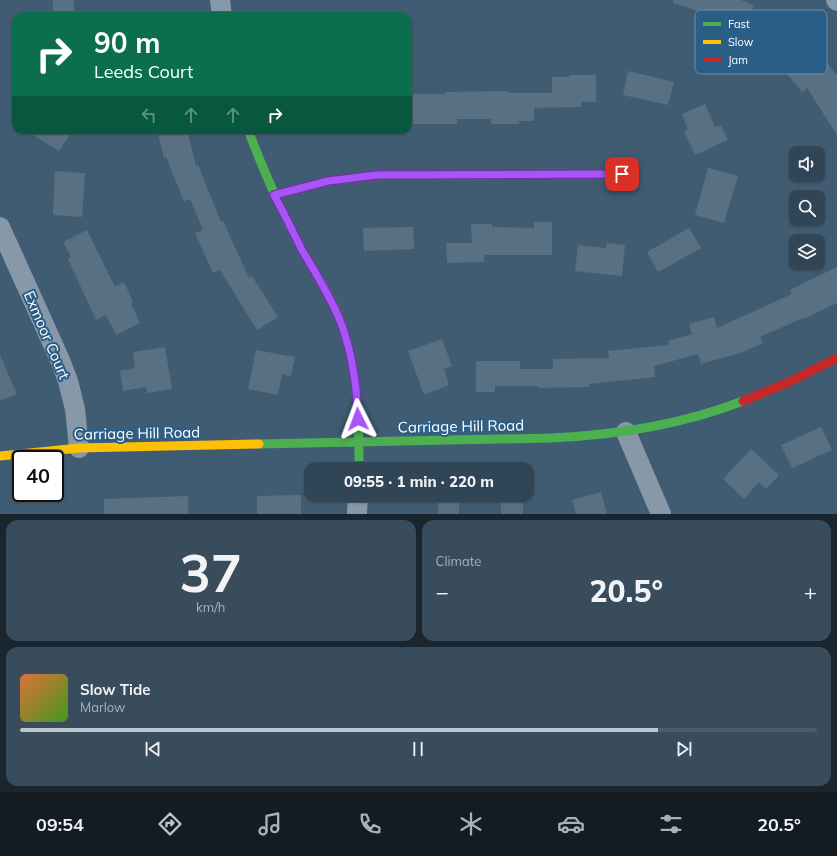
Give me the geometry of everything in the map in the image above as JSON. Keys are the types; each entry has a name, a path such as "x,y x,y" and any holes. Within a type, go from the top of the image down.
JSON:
{"street":[{"path":"220,0 222,12"},
{"path":"249,134 274,195 303,250 324,285 341,324 350,353 357,396 359,462"},
{"path":"274,195 328,181 377,175 622,174"},
{"name":"Exmoor Court","path":"0,227 68,381 75,409 79,448"},
{"name":"Carriage Hill Road","path":"0,456 79,448 551,438 626,432 684,420 739,403 772,391 837,358"},
{"path":"626,432 661,514"},
{"path":"357,514 358,502"}],"building":[{"path":"53,0 74,0 74,12 53,12"},
{"path":"673,0 741,0 754,6 752,10 695,10 673,3"},
{"path":"827,63 837,75 837,135 807,88 802,92 787,74 827,74"},
{"path":"628,71 674,82 668,105 623,95"},
{"path":"569,75 596,75 596,102 581,102 581,107 534,108 534,121 519,121 519,124 491,124 491,119 457,119 457,124 412,124 412,94 508,91 508,93 552,93 552,77 569,77"},
{"path":"705,104 715,127 721,125 728,140 695,155 684,131 688,129 682,114"},
{"path":"31,134 70,134 59,151"},
{"path":"158,134 188,134 196,166 198,165 221,222 223,221 249,278 252,276 278,317 257,330 220,270 213,273 195,233 203,230 190,199 184,201 166,157 164,158"},
{"path":"708,168 738,176 724,223 695,215"},
{"path":"55,171 85,173 82,217 53,215"},
{"path":"534,222 552,222 552,255 484,255 484,262 447,263 446,243 472,243 471,224 492,224 492,227 534,228"},
{"path":"413,227 414,249 364,251 363,228"},
{"path":"689,228 701,248 658,272 647,252"},
{"path":"87,230 115,287 124,282 133,302 131,304 140,323 116,335 106,315 96,320 68,259 71,257 63,242"},
{"path":"607,243 625,245 622,276 575,271 578,245 606,248"},
{"path":"837,267 837,303 804,319 803,318 760,337 763,343 743,352 701,364 698,354 654,366 655,377 589,384 589,387 538,388 538,386 495,386 495,392 476,392 476,361 520,361 520,369 553,369 553,359 609,358 608,351 669,345 668,341 692,334 689,324 714,317 717,328 792,294 790,290"},
{"path":"442,339 452,366 444,369 449,385 424,395 408,351"},
{"path":"165,347 172,389 147,393 146,387 123,391 120,371 135,368 133,352"},
{"path":"256,350 295,357 291,376 282,374 278,395 248,389"},
{"path":"0,355 17,394 0,401"},
{"path":"821,427 832,450 792,468 781,445"},
{"path":"751,449 779,475 766,489 759,482 744,499 723,479"},
{"path":"601,492 607,514 576,514 572,500"},
{"path":"301,495 301,514 257,514 257,496"},
{"path":"188,496 188,514 104,514 104,499"},
{"path":"438,502 459,502 459,514 438,514"},
{"path":"501,502 523,502 523,514 501,514"}],"traffic: fast":[{"path":"250,134 265,173 285,216 299,244 328,294 342,325 354,378 358,414 359,462"},
{"path":"439,175 622,174"},
{"path":"259,444 576,437 624,431 672,422 743,401"}],"traffic: slow":[{"path":"0,456 79,448 259,444"}],"traffic: jam":[{"path":"274,195 328,181 377,175 439,175"},
{"path":"743,401 787,383 837,358"}],"route":[{"path":"358,419 357,396 350,353 341,324 324,285 303,250 274,195 328,181 377,175 622,174"}]}
